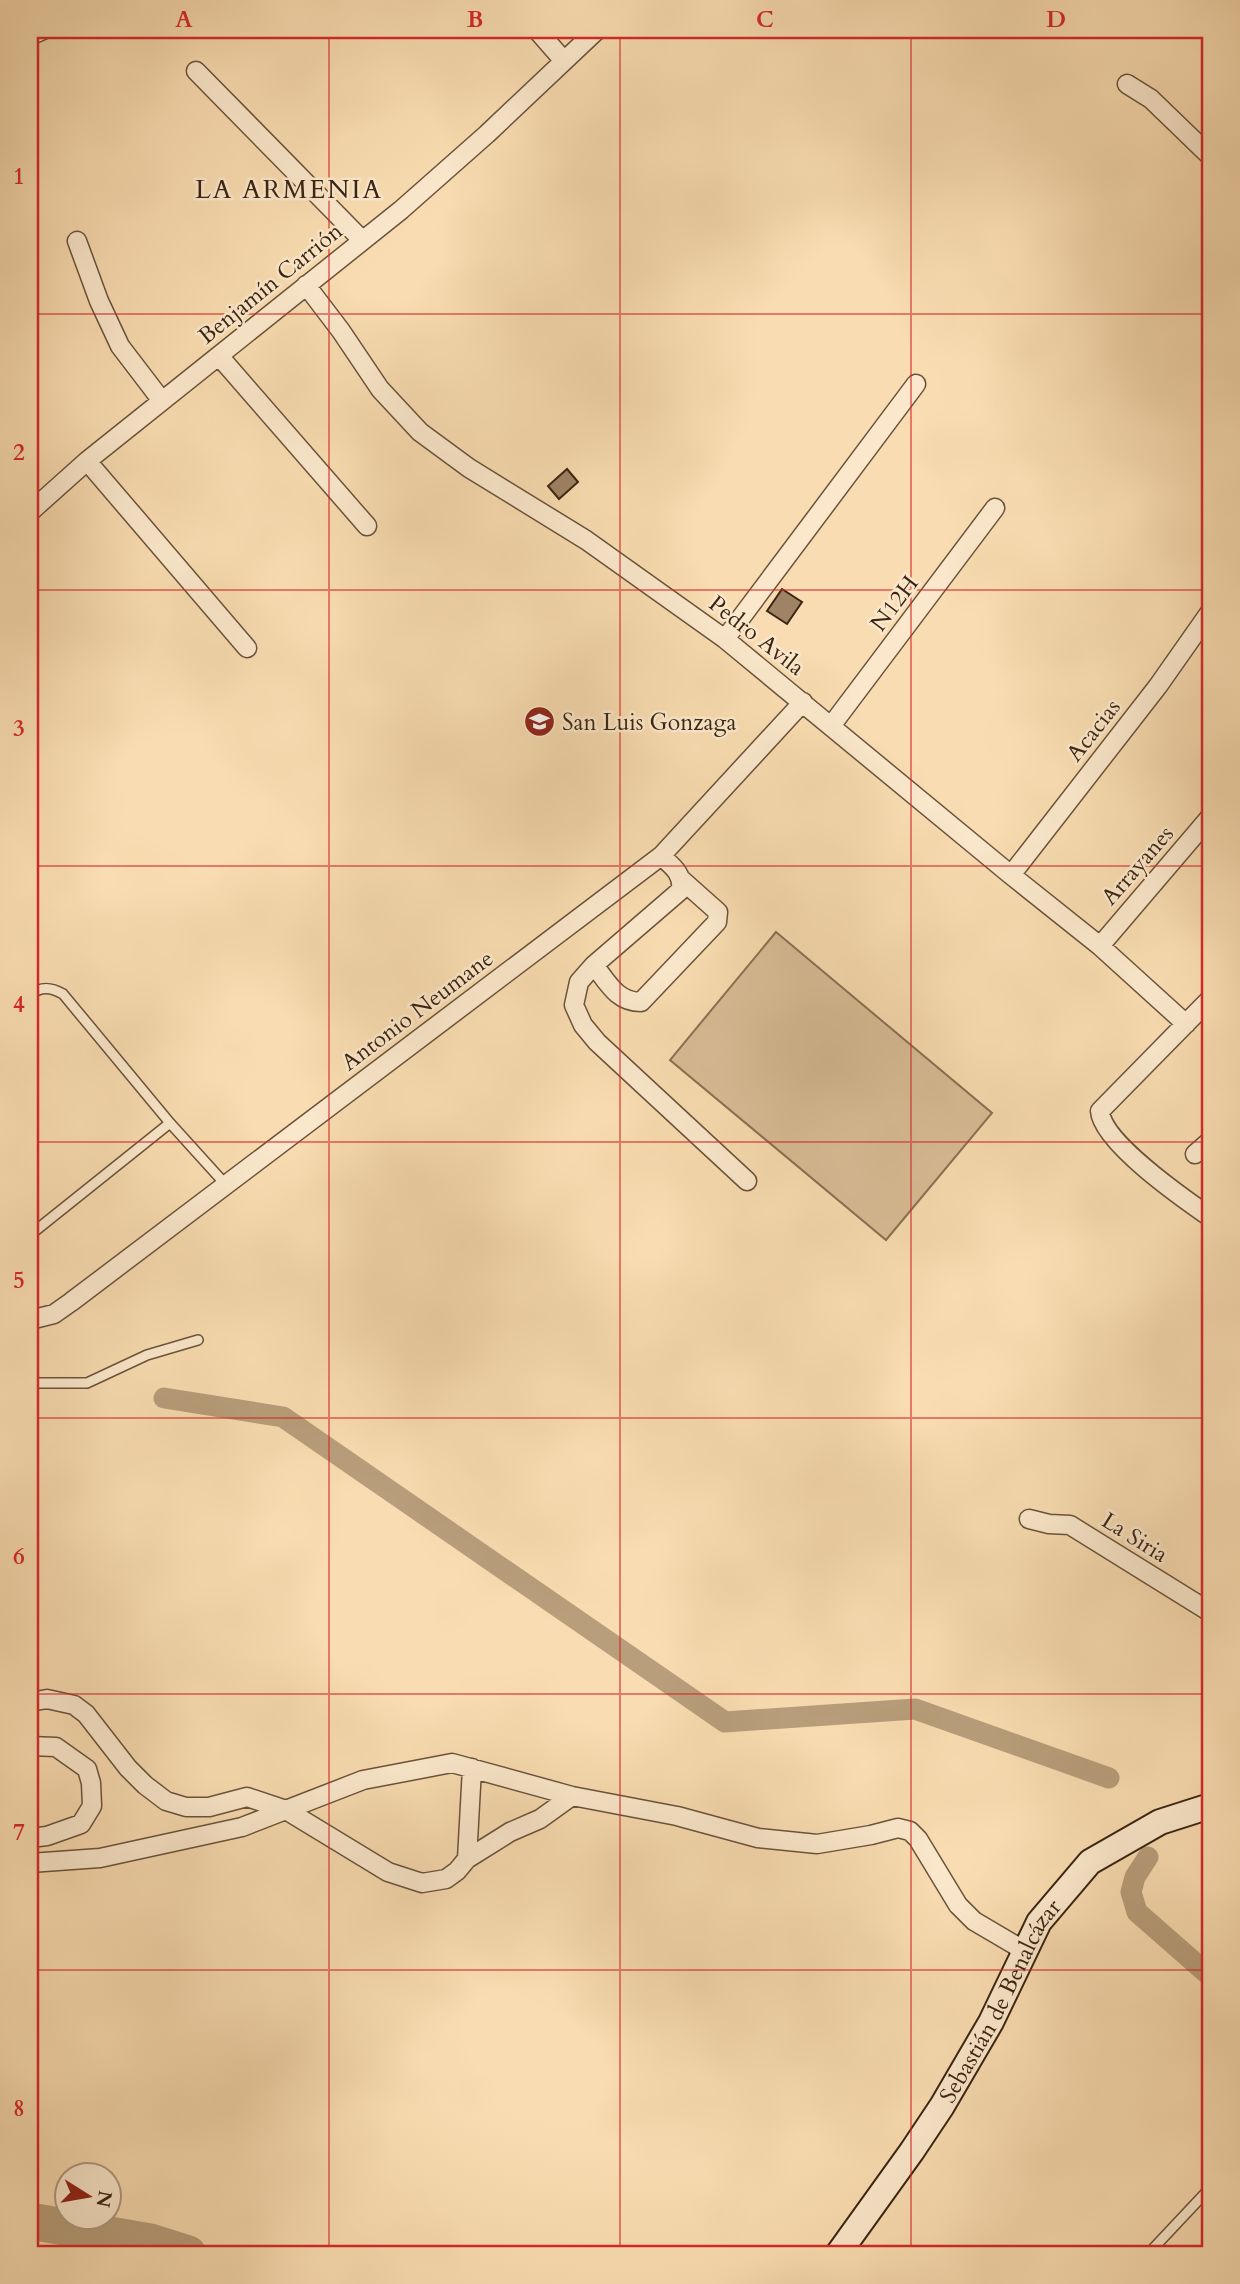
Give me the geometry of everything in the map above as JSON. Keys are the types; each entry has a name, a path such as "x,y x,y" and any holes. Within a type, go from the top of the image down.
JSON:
{"main road":[{"name":"Sebastián de Benalcázar","path":"838,2254 942,2106 990,2022 1039,1922 1090,1862 1160,1822 1210,1806"}],"street":[{"path":"30,36 43,30"},
{"path":"537,30 564,61"},
{"name":"Benjamín Carrión","path":"30,512 87,461 420,193 597,30"},
{"path":"196,71 362,240"},
{"path":"1127,84 1151,99 1210,156"},
{"path":"77,242 99,301 120,346 162,401"},
{"name":"Pedro Avila","path":"306,285 380,389 420,432 469,468 586,540 725,639 1100,946 1186,1024"},
{"path":"219,356 367,526"},
{"path":"725,639 916,384"},
{"path":"87,461 247,648"},
{"name":"N12H","path":"831,726 995,508"},
{"name":"Acacias","path":"1011,875 1158,686 1210,612"},
{"name":"Antonio Neumane","path":"30,1320 54,1314 661,856 803,702"},
{"name":"Arrayanes","path":"1100,946 1210,817"},
{"path":"594,965 617,996 625,1001 641,1002 717,922 718,912 682,880 678,872 661,856"},
{"path":"682,880 681,890 594,965 579,982 574,1005 583,1025 597,1042 747,1181"},
{"path":"1210,999 1100,1111 1101,1121 1134,1157 1166,1186 1210,1217"},
{"path":"1195,1154 1210,1141"},
{"name":"La Siria","path":"1029,1519 1070,1525 1210,1612"},
{"path":"30,1702 47,1699 74,1704 86,1714 128,1768 166,1801 186,1807 209,1807 247,1797 286,1810 388,1872 422,1883 446,1879 467,1859 510,1832 540,1819 572,1796"},
{"path":"30,1746 56,1746 87,1769 92,1806 81,1824 47,1836 30,1838"},
{"path":"30,1863 100,1858 242,1827 363,1780 452,1763 572,1796 677,1816 758,1838 817,1844 898,1828 910,1831 918,1839 958,1905 974,1921 1025,1951"},
{"path":"467,1859 472,1768"}],"lane":[{"path":"30,995 37,989 47,988 63,994 226,1186"},
{"path":"30,1234 170,1123"},
{"path":"30,1380 39,1383 87,1383 147,1355 198,1340"},
{"path":"1148,2254 1210,2188"}],"shaded area":[{"path":"776,932 992,1113 886,1240 670,1060"}],"building":[{"path":"567,469 578,482 559,499 548,486"},
{"path":"782,589 802,602 787,624 767,611"}],"waterway":[{"path":"164,1398 283,1417 725,1722 915,1709 1109,1778"},
{"path":"1148,1857 1135,1877 1131,1892 1137,1912 1210,1976"},
{"path":"30,2221 150,2242 188,2254"}],"place":[{"name":"San Luis Gonzaga","path":"539,722"}],"district":[{"name":"LA ARMENIA","path":"289,189"}]}
